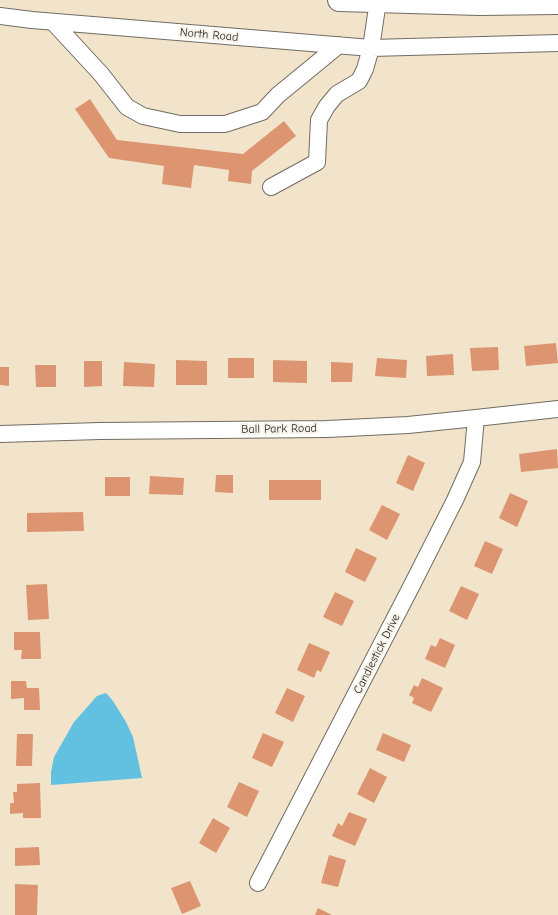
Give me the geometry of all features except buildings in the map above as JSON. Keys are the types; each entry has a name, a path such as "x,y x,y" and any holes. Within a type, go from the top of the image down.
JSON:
{"highway":[{"path":"339,0 480,4 558,3"}],"street":[{"path":"271,187 317,162 319,120 327,106 337,94 360,81 371,48 378,1"},
{"name":"North Road","path":"0,16 52,22 371,48 558,43"},
{"path":"52,22 101,74 127,107 143,116 180,124 225,124 262,112 278,95 339,45"},
{"name":"Ball Park Road","path":"0,434 100,431 327,429 408,425 558,408"},
{"name":"Candlestick Drive","path":"258,883 455,500 472,462 476,418"}],"water":[{"path":"106,693 113,701 126,722 133,737 142,778 51,785 51,772 54,757 74,722 97,696"}]}
